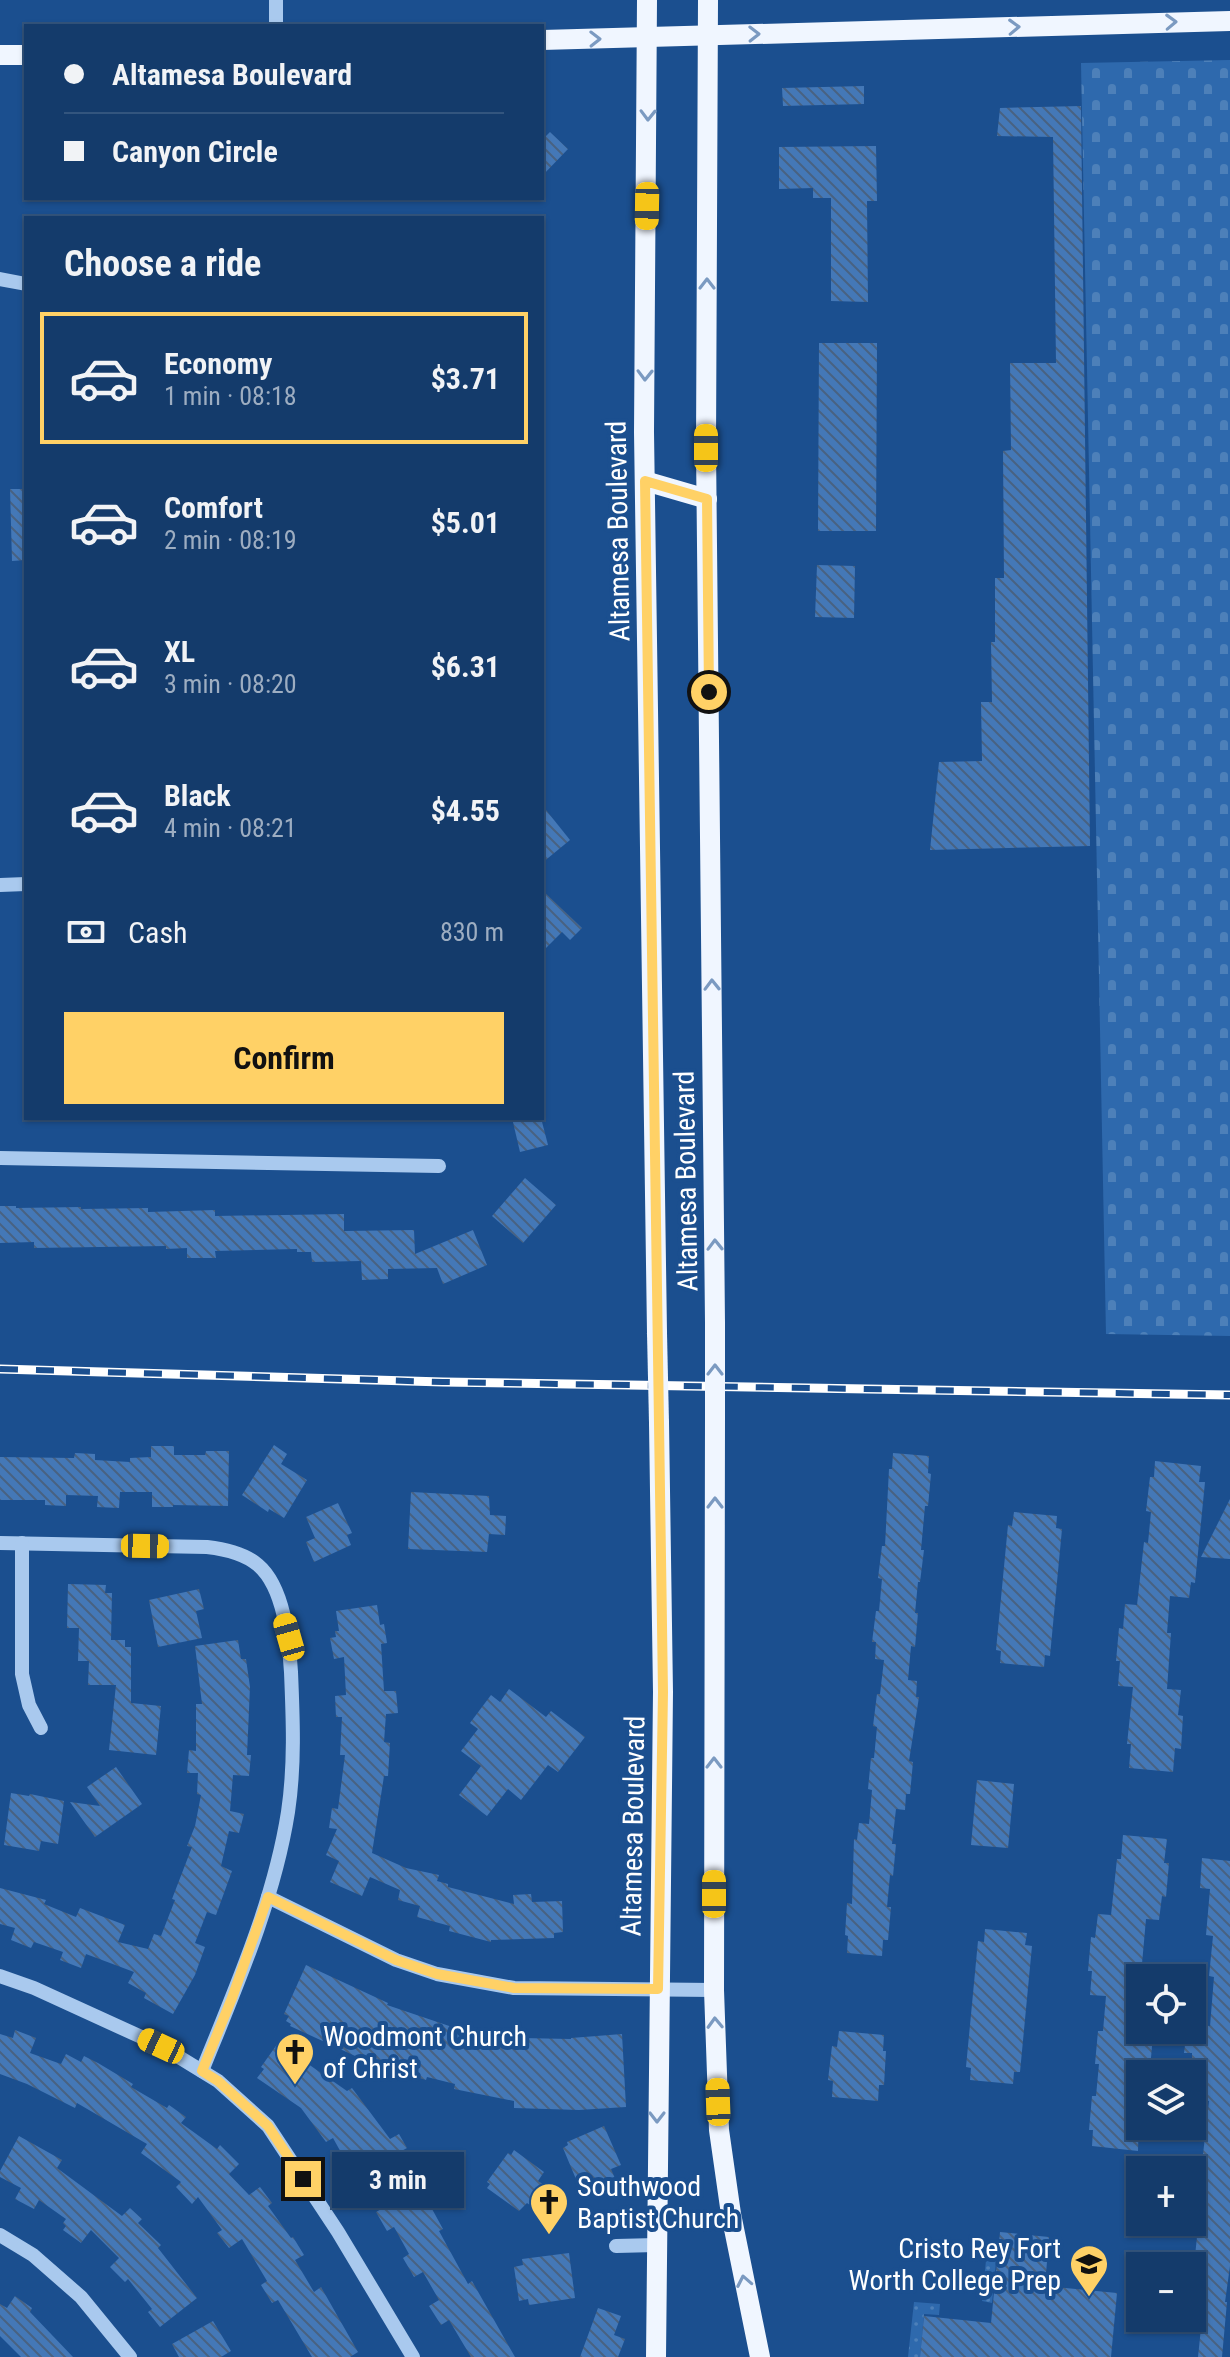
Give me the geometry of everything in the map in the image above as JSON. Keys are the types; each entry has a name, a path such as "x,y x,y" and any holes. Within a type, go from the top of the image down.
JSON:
{"main road":[{"name":"Altamesa Boulevard","path":"647,0 645,481 663,1692 656,2357"},
{"name":"Altamesa Boulevard","path":"708,0 707,499 715,1323 714,1990 719,2130 731,2214 760,2357"},
{"path":"544,40 1230,21"},
{"path":"0,55 24,55"},
{"path":"645,481 707,499"}],"street":[{"path":"276,0 276,24"},
{"path":"0,279 24,284"},
{"path":"0,885 24,884"},
{"path":"0,1158 439,1166"},
{"path":"0,1543 228,1550 256,1563 268,1575 276,1591 289,1637 294,1742 288,1812 268,1897 202,2071"},
{"path":"22,1543 22,1674 29,1705 41,1728"},
{"path":"268,1897 396,1960 437,1974 514,1988 714,1990"},
{"path":"0,1976 34,1988 161,2046 218,2081 268,2126 338,2232 413,2357"},
{"path":"0,2235 33,2255 81,2297 130,2357"},
{"path":"616,2246 656,2245"}],"green space":[{"path":"1230,60 1230,1336 1106,1334 1081,63"},
{"path":"988,2240 998,2241 992,2303 982,2301"},
{"path":"914,2302 940,2304 939,2315 924,2314 920,2357 908,2357"}],"building":[{"path":"864,86 864,104 783,106 782,88"},
{"path":"1081,106 1090,846 930,850 939,762 982,761 981,702 992,702 991,642 995,642 995,578 1004,578 1003,451 1011,450 1010,363 1056,363 1053,137 997,136 1000,108"},
{"path":"550,132 568,149 544,174 544,138"},
{"path":"876,146 877,201 867,201 868,302 831,301 831,198 813,198 813,188 779,189 779,147"},
{"path":"819,343 877,343 876,531 818,531"},
{"path":"10,489 24,489 24,560 12,561"},
{"path":"817,565 855,566 854,618 815,617"},
{"path":"544,808 570,840 544,861"},
{"path":"544,892 582,928 570,940 562,932 544,950"},
{"path":"512,1120 542,1120 548,1145 520,1152"},
{"path":"525,1178 556,1205 523,1243 492,1216"},
{"path":"0,1206 148,1208 148,1212 215,1210 215,1216 344,1214 344,1231 414,1230 415,1254 473,1230 487,1265 443,1284 437,1268 388,1269 388,1279 362,1280 361,1261 312,1262 311,1252 297,1252 297,1249 215,1251 216,1258 187,1258 187,1248 166,1249 166,1246 34,1248 34,1242 0,1243"},
{"path":"274,1445 287,1454 281,1464 307,1480 284,1518 269,1509 268,1512 242,1495"},
{"path":"151,1446 174,1446 174,1455 229,1451 228,1506 152,1507 152,1492 120,1492 119,1508 97,1507 98,1496 66,1495 66,1506 45,1505 45,1500 0,1500 0,1457 74,1458 75,1453 95,1454 95,1460 130,1462 130,1458 151,1457"},
{"path":"893,1453 929,1456 928,1473 931,1474 915,1613 918,1613 915,1647 911,1646 908,1680 917,1681 916,1697 919,1697 909,1761 913,1762 910,1794 906,1794 905,1810 896,1809 892,1844 896,1844 887,1907 891,1907 888,1940 883,1940 882,1956 847,1953 848,1936 845,1935 847,1903 852,1904 854,1839 857,1840 859,1823 869,1824 872,1790 868,1789 877,1727 873,1726 884,1660 875,1659 876,1642 872,1642 876,1611 879,1611 882,1579 878,1578 882,1546 885,1546 889,1469 892,1469"},
{"path":"1155,1461 1201,1466 1199,1482 1205,1482 1195,1583 1191,1582 1189,1598 1170,1596 1167,1689 1181,1690 1178,1715 1183,1716 1181,1749 1175,1748 1173,1772 1129,1768 1131,1744 1127,1744 1133,1687 1118,1686 1120,1661 1116,1661 1125,1604 1137,1605 1144,1542 1148,1543 1151,1512 1146,1511"},
{"path":"411,1492 489,1496 490,1515 506,1516 505,1535 489,1534 487,1552 408,1549"},
{"path":"1230,1499 1230,1559 1201,1557"},
{"path":"338,1503 352,1533 347,1535 351,1545 314,1562 306,1542 315,1538 306,1517"},
{"path":"1014,1512 1057,1516 1056,1528 1062,1529 1050,1656 1045,1655 1044,1667 1000,1663 1001,1651 996,1650 1008,1525 1012,1526"},
{"path":"68,1584 106,1585 105,1593 112,1593 111,1640 125,1640 125,1647 131,1647 131,1703 161,1706 156,1755 109,1750 116,1685 88,1685 89,1661 78,1661 79,1628 67,1628"},
{"path":"199,1589 204,1609 196,1611 202,1638 158,1647 149,1600"},
{"path":"377,1605 387,1643 381,1644 384,1691 396,1691 398,1713 386,1714 384,1742 390,1743 388,1776 384,1776 372,1853 406,1868 439,1875 437,1881 448,1884 448,1887 514,1904 513,1895 531,1894 532,1902 562,1901 563,1932 554,1933 554,1938 491,1942 449,1931 450,1926 417,1917 420,1906 398,1900 400,1890 370,1877 362,1896 330,1882 339,1861 326,1855 337,1829 329,1828 332,1808 338,1809 345,1755 340,1755 342,1717 336,1717 335,1696 346,1695 344,1657 334,1659 330,1638 336,1637 335,1631 339,1631 336,1611"},
{"path":"238,1640 241,1659 246,1659 250,1687 247,1755 251,1755 249,1776 233,1775 230,1811 244,1814 239,1833 229,1831 221,1866 232,1871 216,1915 207,1912 195,1943 205,1947 195,1975 173,2014 144,1998 146,1993 128,1983 134,1972 86,1954 81,1968 60,1960 63,1952 34,1942 31,1948 11,1940 15,1928 0,1924 0,1888 46,1900 44,1904 76,1917 80,1908 125,1925 118,1942 148,1949 154,1934 161,1936 192,1847 187,1846 195,1826 201,1795 197,1794 198,1773 187,1773 189,1750 196,1751 196,1704 202,1704 195,1646"},
{"path":"509,1689 546,1717 551,1711 585,1737 558,1772 548,1765 521,1800 508,1789 487,1816 459,1795 481,1766 461,1751 478,1729 470,1723 491,1695 500,1702"},
{"path":"116,1767 142,1804 95,1837 70,1802 100,1806 87,1787"},
{"path":"977,1780 1014,1784 1008,1848 971,1845"},
{"path":"11,1793 64,1801 58,1844 41,1841 39,1851 4,1845"},
{"path":"1123,1835 1167,1839 1164,1863 1169,1863 1166,1897 1162,1896 1159,1920 1146,1919 1142,1964 1126,1964 1126,2044 1152,2044 1151,2060 1126,2060 1126,2140 1138,2140 1138,2151 1092,2146 1093,2130 1089,2130 1099,2064 1095,2064 1098,2031 1103,2031 1106,1996 1090,1995 1092,1971 1088,1971 1091,1937 1095,1938 1098,1914 1111,1915 1117,1859 1121,1859"},
{"path":"1202,1858 1230,1861 1230,2266 1222,2357 1198,2357 1201,2332 1206,2332 1206,2252 1195,2252 1197,2236 1206,2236 1206,2156 1203,2156 1209,2101 1206,2100 1207,2060 1192,2059 1192,2053 1184,2053 1185,2044 1206,2044 1206,2026 1210,2026 1214,1977 1209,1976 1213,1936 1206,1935 1210,1889 1200,1888"},
{"path":"985,1929 1027,1933 1025,1945 1032,1946 1020,2072 1014,2072 1013,2084 970,2080 971,2068 966,2067 978,1941 984,1942"},
{"path":"306,1965 387,2005 470,2033 521,2041 521,2038 571,2039 622,2034 626,2107 579,2110 514,2108 514,2101 454,2089 455,2084 427,2077 426,2080 366,2061 290,2026 286,2021 289,2016 284,2014"},
{"path":"15,2030 36,2038 30,2053 61,2064 66,2054 81,2062 84,2056 167,2108 169,2105 186,2117 181,2123 217,2149 220,2145 239,2164 229,2174 249,2195 260,2187 272,2203 268,2206 304,2255 295,2260 314,2292 321,2287 358,2352 350,2357 312,2357 278,2300 272,2303 261,2285 267,2281 242,2239 229,2248 217,2233 222,2230 198,2197 192,2204 176,2187 181,2182 141,2153 147,2144 77,2103 75,2108 0,2074 0,2034 13,2038"},
{"path":"839,2031 884,2035 884,2085 879,2085 878,2101 832,2097 833,2081 828,2080 832,2046 837,2047"},
{"path":"278,2043 347,2091 352,2088 390,2139 399,2134 407,2148 394,2155 414,2190 420,2187 443,2229 439,2231 468,2284 472,2281 515,2357 471,2357 449,2320 441,2325 429,2306 439,2300 423,2272 414,2277 403,2258 409,2254 394,2227 387,2231 376,2212 385,2207 369,2177 358,2183 333,2138 326,2142 301,2108 257,2078"},
{"path":"604,2126 621,2165 611,2169 619,2188 597,2198 589,2179 578,2184 563,2148 568,2145 567,2142"},
{"path":"19,2136 62,2160 57,2168 122,2216 130,2208 142,2219 138,2223 161,2245 158,2248 197,2298 160,2327 148,2312 152,2309 128,2279 125,2282 110,2267 119,2258 91,2230 81,2243 63,2230 66,2219 39,2200 34,2209 15,2199 21,2188 0,2177 0,2171"},
{"path":"514,2150 544,2172 538,2181 556,2193 541,2213 527,2203 519,2211 487,2188 490,2184 487,2182 508,2153 511,2155"},
{"name":"Cristo Rey Fort Worth College Prep","path":"1000,2232 1049,2237 1045,2286 1117,2293 1111,2357 920,2357 924,2316 991,2323"},
{"path":"569,2253 575,2298 529,2305 528,2299 519,2301 514,2267 523,2265 522,2259"},
{"path":"15,2296 32,2308 30,2312 73,2357 21,2357 0,2336 0,2304 7,2308"},
{"path":"598,2308 621,2316 614,2335 625,2339 618,2357 580,2357"},
{"path":"213,2321 231,2351 221,2357 179,2357 172,2344"}],"railway":[{"path":"0,1369 443,1382 1230,1395"}],"place":[{"name":"Woodmont Church of Christ","path":"295,2086"},
{"name":"Southwood Baptist Church","path":"549,2236"},
{"name":"Cristo Rey Fort Worth College Prep","path":"1089,2298"}],"route":[{"path":"303,2179 268,2126 218,2081 202,2071 268,1897 396,1960 437,1974 514,1988 658,1989 663,1692 645,481 707,499 709,692"}]}
